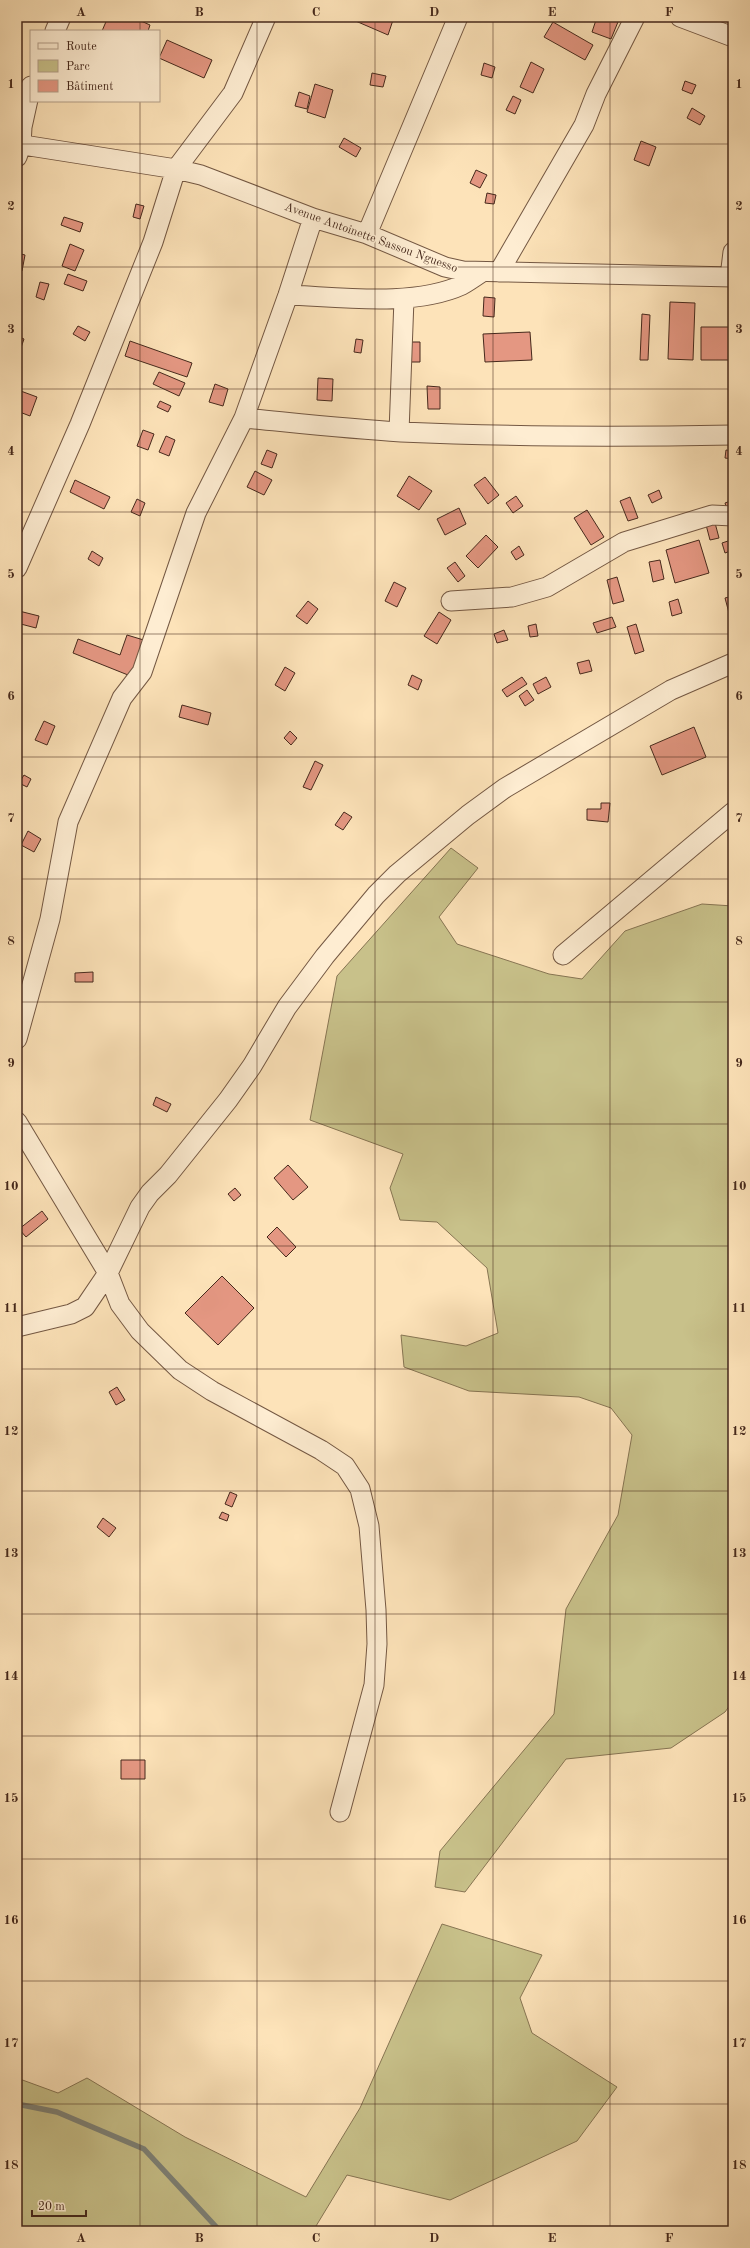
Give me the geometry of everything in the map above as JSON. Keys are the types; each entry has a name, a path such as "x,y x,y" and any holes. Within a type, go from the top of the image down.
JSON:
{"street":[{"path":"55,30 61,17"},
{"path":"17,568 80,424 141,271 176,169 233,93 266,17"},
{"path":"367,234 458,17"},
{"path":"288,295 404,299 427,295 461,285 491,272 584,125 596,94 635,17"},
{"path":"680,17 733,37"},
{"path":"18,148 30,91"},
{"name":"Avenue Antoinette Sassou Nguesso","path":"18,148 176,169 201,175 313,218 367,234 445,267 463,271 732,277"},
{"path":"17,1039 50,918 61,860 73,810 100,754 122,698 142,672 196,513 244,418 288,295 313,218"},
{"path":"732,277 733,252"},
{"path":"399,432 404,299"},
{"path":"244,418 399,432 538,436 733,435"},
{"path":"451,601 512,597 547,587 624,542 712,515 733,516"},
{"path":"17,1327 71,1314 85,1307 108,1273 140,1207 150,1193 168,1175 228,1100 252,1066 287,1007 325,956 376,895 397,874 468,815 505,788 671,690 733,663"},
{"path":"563,955 733,812"},
{"path":"17,1122 108,1273 120,1304 140,1331 180,1370 218,1395 321,1450 345,1466 360,1489 369,1526 376,1610 377,1644 374,1685 340,1812"}],"green space":[{"path":"451,848 478,868 439,917 457,944 549,974 582,979 625,931 702,904 733,906 733,1701 725,1712 671,1748 566,1759 465,1892 435,1887 440,1851 554,1714 566,1609 618,1515 632,1435 611,1408 579,1397 469,1391 404,1367 401,1335 466,1346 498,1333 487,1268 437,1222 400,1220 390,1188 403,1154 310,1120 337,976"},
{"path":"442,1924 542,1955 520,1998 532,2033 617,2087 577,2141 450,2200 347,2175 313,2231 17,2231 17,2078 58,2093 87,2078 185,2137 306,2197 360,2108"}],"building":[{"path":"108,17 132,17 150,25 148,30 102,30"},
{"path":"352,17 387,17 393,20 388,35 351,19"},
{"path":"563,17 573,17 572,21"},
{"path":"597,17 620,17 611,39 592,32"},
{"path":"553,22 593,45 585,60 544,37"},
{"path":"167,40 212,60 204,78 160,58"},
{"path":"531,62 544,69 533,93 520,87"},
{"path":"484,63 495,67 492,78 481,75"},
{"path":"372,73 386,76 383,87 370,85"},
{"path":"685,81 696,85 692,94 682,90"},
{"path":"315,84 333,90 325,118 307,112"},
{"path":"299,92 310,96 307,109 295,106"},
{"path":"513,96 521,100 515,114 506,110"},
{"path":"692,108 705,116 700,125 687,118"},
{"path":"344,138 361,148 356,157 339,147"},
{"path":"641,141 656,147 649,166 634,160"},
{"path":"476,170 487,175 480,188 470,183"},
{"path":"487,193 496,195 494,204 485,203"},
{"path":"136,204 144,206 140,219 133,217"},
{"path":"64,217 83,223 80,232 61,225"},
{"path":"70,244 84,250 75,271 62,266"},
{"path":"17,253 25,255 22,271 17,270"},
{"path":"68,274 87,281 83,291 64,284"},
{"path":"40,282 49,284 44,300 36,297"},
{"path":"484,297 495,298 494,317 483,316"},
{"path":"670,302 695,303 693,360 668,359"},
{"path":"642,314 650,315 648,360 640,360"},
{"path":"78,326 90,332 85,341 73,334"},
{"path":"701,327 733,327 733,360 701,360"},
{"path":"530,332 532,360 485,362 483,334"},
{"path":"17,336 24,339 17,359"},
{"path":"356,339 363,340 361,353 354,352"},
{"path":"130,341 192,363 187,377 125,356"},
{"path":"404,342 420,342 420,362 404,362"},
{"path":"159,372 185,383 179,396 153,384"},
{"path":"318,378 333,379 332,401 317,400"},
{"path":"215,384 228,389 223,406 209,402"},
{"path":"427,386 440,387 440,409 428,409"},
{"path":"18,390 37,397 30,416 17,411"},
{"path":"160,401 171,406 168,412 157,407"},
{"path":"143,430 154,434 148,450 137,446"},
{"path":"166,436 175,440 169,456 159,452"},
{"path":"267,450 277,454 272,468 261,464"},
{"path":"726,450 733,451 733,459 725,458"},
{"path":"255,471 272,480 264,495 247,487"},
{"path":"409,476 432,491 419,510 397,496"},
{"path":"485,477 499,495 488,504 474,485"},
{"path":"75,480 110,497 104,509 70,492"},
{"path":"659,490 662,498 652,503 648,495"},
{"path":"516,496 523,506 513,513 506,503"},
{"path":"630,497 638,518 628,521 620,501"},
{"path":"137,499 145,503 140,516 131,512"},
{"path":"733,500 733,511 728,513 725,503"},
{"path":"459,508 466,524 445,535 437,519"},
{"path":"587,510 604,537 591,545 574,518"},
{"path":"714,519 719,538 710,540 705,521"},
{"path":"486,535 498,547 478,568 466,556"},
{"path":"699,540 709,573 675,583 666,550"},
{"path":"731,540 733,550 725,553 722,543"},
{"path":"519,546 524,555 516,560 511,552"},
{"path":"92,551 103,558 99,566 88,559"},
{"path":"660,560 664,579 653,582 649,562"},
{"path":"455,562 465,576 458,582 447,568"},
{"path":"617,577 624,601 613,604 607,580"},
{"path":"394,582 406,588 397,607 385,601"},
{"path":"733,596 733,612 729,613 725,598"},
{"path":"678,599 682,613 672,616 669,602"},
{"path":"308,601 318,609 307,624 296,616"},
{"path":"19,611 39,616 36,628 17,623"},
{"path":"439,612 451,620 437,644 424,636"},
{"path":"612,617 616,627 597,633 593,623"},
{"path":"536,624 538,636 530,637 528,626"},
{"path":"636,624 644,651 635,654 627,627"},
{"path":"504,630 508,640 497,643 494,634"},
{"path":"127,635 147,641 133,677 73,653 78,639 120,655"},
{"path":"589,660 592,671 580,674 577,663"},
{"path":"285,667 295,673 285,691 275,685"},
{"path":"412,675 422,680 418,690 408,685"},
{"path":"522,677 527,684 507,697 502,690"},
{"path":"546,677 551,687 538,694 533,684"},
{"path":"527,690 534,700 525,706 519,696"},
{"path":"182,705 211,713 208,725 179,717"},
{"path":"44,721 55,726 47,745 35,740"},
{"path":"694,727 706,757 662,775 650,746"},
{"path":"290,731 297,738 291,745 284,738"},
{"path":"315,761 323,765 311,790 303,787"},
{"path":"24,775 31,779 27,787 19,783"},
{"path":"601,803 610,803 608,822 587,820 587,809 601,809"},
{"path":"344,812 352,817 343,830 335,825"},
{"path":"28,831 41,839 34,852 21,845"},
{"path":"93,972 93,982 75,982 75,973"},
{"path":"156,1097 171,1104 167,1112 153,1105"},
{"path":"288,1165 308,1187 293,1200 274,1178"},
{"path":"235,1188 241,1195 234,1201 228,1194"},
{"path":"42,1211 48,1219 26,1237 19,1229"},
{"path":"277,1227 296,1247 286,1257 267,1237"},
{"path":"222,1276 254,1308 218,1345 185,1313"},
{"path":"117,1387 125,1400 116,1405 109,1392"},
{"path":"230,1492 237,1495 232,1507 225,1504"},
{"path":"222,1512 229,1515 227,1521 219,1518"},
{"path":"103,1518 116,1528 109,1537 97,1527"},
{"path":"121,1760 145,1760 145,1779 121,1779"}],"waterway":[{"path":"17,2104 57,2112 144,2149 220,2231"}]}
